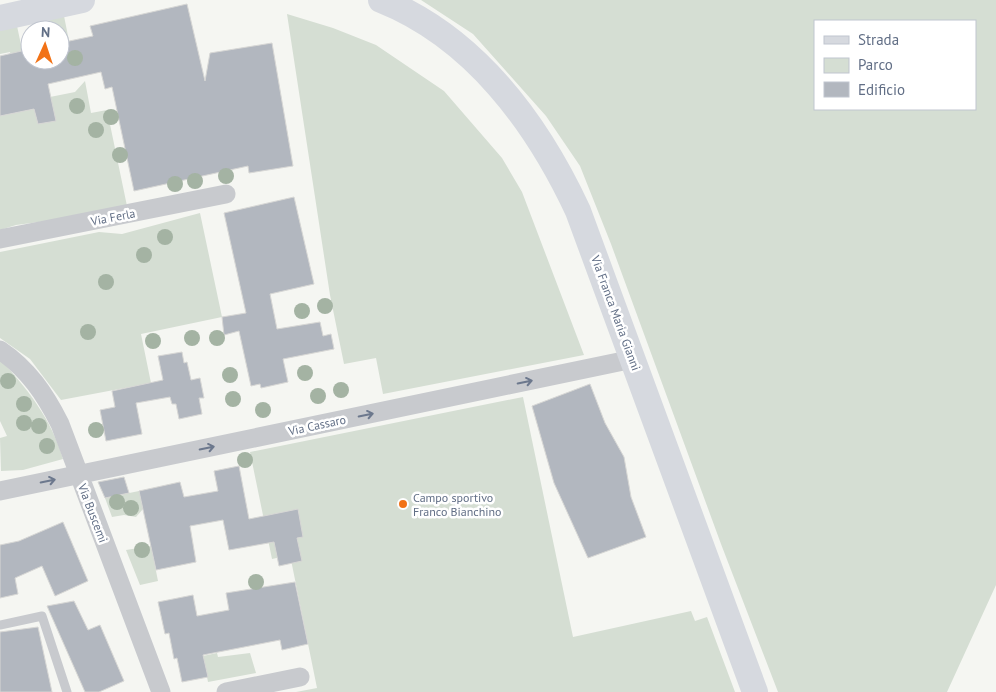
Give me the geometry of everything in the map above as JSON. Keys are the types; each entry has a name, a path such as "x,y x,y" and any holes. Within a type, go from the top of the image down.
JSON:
{"street":[{"path":"0,18 82,0"},
{"name":"Via Franca Maria Gianni","path":"381,0 420,20 468,55 525,118 549,153 578,211 755,692"},
{"name":"Via Ferla","path":"0,239 226,194"},
{"name":"Via Buscemi","path":"0,350 23,368 44,394 60,424 161,692"},
{"name":"Via Cassaro","path":"0,491 634,359"},
{"path":"226,692 300,678"}],"lane":[{"path":"0,625 42,616 67,692"}],"green space":[{"path":"421,0 996,0 996,585 947,692 778,692 721,544 611,244 580,166 546,116 473,34"},
{"path":"287,14 333,28 376,45 444,91 502,158 522,192 584,355 383,394 376,358 344,364 330,295"},
{"path":"64,16 65,20 48,20"},
{"path":"17,26 20,40 20,70 26,70 29,82 17,85 10,52 0,54 0,29"},
{"path":"85,81 91,113 107,110 127,206 62,219 16,225 0,230 0,116 34,109 38,124 55,121 50,97 75,92"},
{"path":"200,213 222,317 141,334 151,383 61,400 30,359 0,338 0,252 99,232 122,234"},
{"path":"0,359 38,405 52,431 63,459 23,470 1,471 0,438 7,436 0,421"},
{"name":"Campo sportivo Franco Bianchino","path":"523,397 573,637 691,611 695,621 707,617 735,692 296,692 317,688 290,555 272,559 250,452"},
{"path":"139,491 143,509 136,517 124,515 112,517 105,498"},
{"path":"151,546 158,581 140,585 126,550"},
{"path":"217,653 218,657 250,653 256,673 208,682 203,656"}],"building":[{"path":"187,4 205,81 210,53 272,43 293,166 249,173 248,166 134,191 112,87 105,89 101,72 48,84 56,121 38,124 34,109 0,116 0,56 20,51 20,70 70,70 70,41 93,36 90,26"},
{"path":"294,197 314,284 270,294 277,329 320,322 323,336 331,334 334,349 283,359 288,382 261,388 260,384 251,386 239,331 224,335 222,317 246,313 224,213"},
{"path":"182,352 184,363 187,362 191,380 200,378 204,398 199,398 202,414 179,419 176,404 172,404 170,397 136,403 142,434 106,441 100,410 115,407 112,391 163,380 158,356"},
{"path":"590,384 605,423 624,457 631,497 646,537 588,558 554,483 532,406"},
{"path":"239,466 249,519 298,509 303,537 297,538 302,561 279,566 274,542 229,550 223,520 190,526 196,562 156,570 139,491 180,482 184,497 218,491 214,471"},
{"path":"124,477 129,493 105,498 98,482"},
{"path":"63,522 88,581 55,596 42,566 15,578 18,594 0,598 0,545 19,541"},
{"path":"295,582 308,644 282,650 280,640 203,655 208,677 182,682 177,658 174,659 169,633 165,634 158,602 193,595 197,616 229,610 226,593"},
{"path":"74,601 88,630 100,625 124,681 99,692 85,692 47,606"},
{"path":"38,627 52,692 0,692 0,632"}],"place":[{"name":"Campo sportivo Franco Bianchino","path":"403,504"}]}
